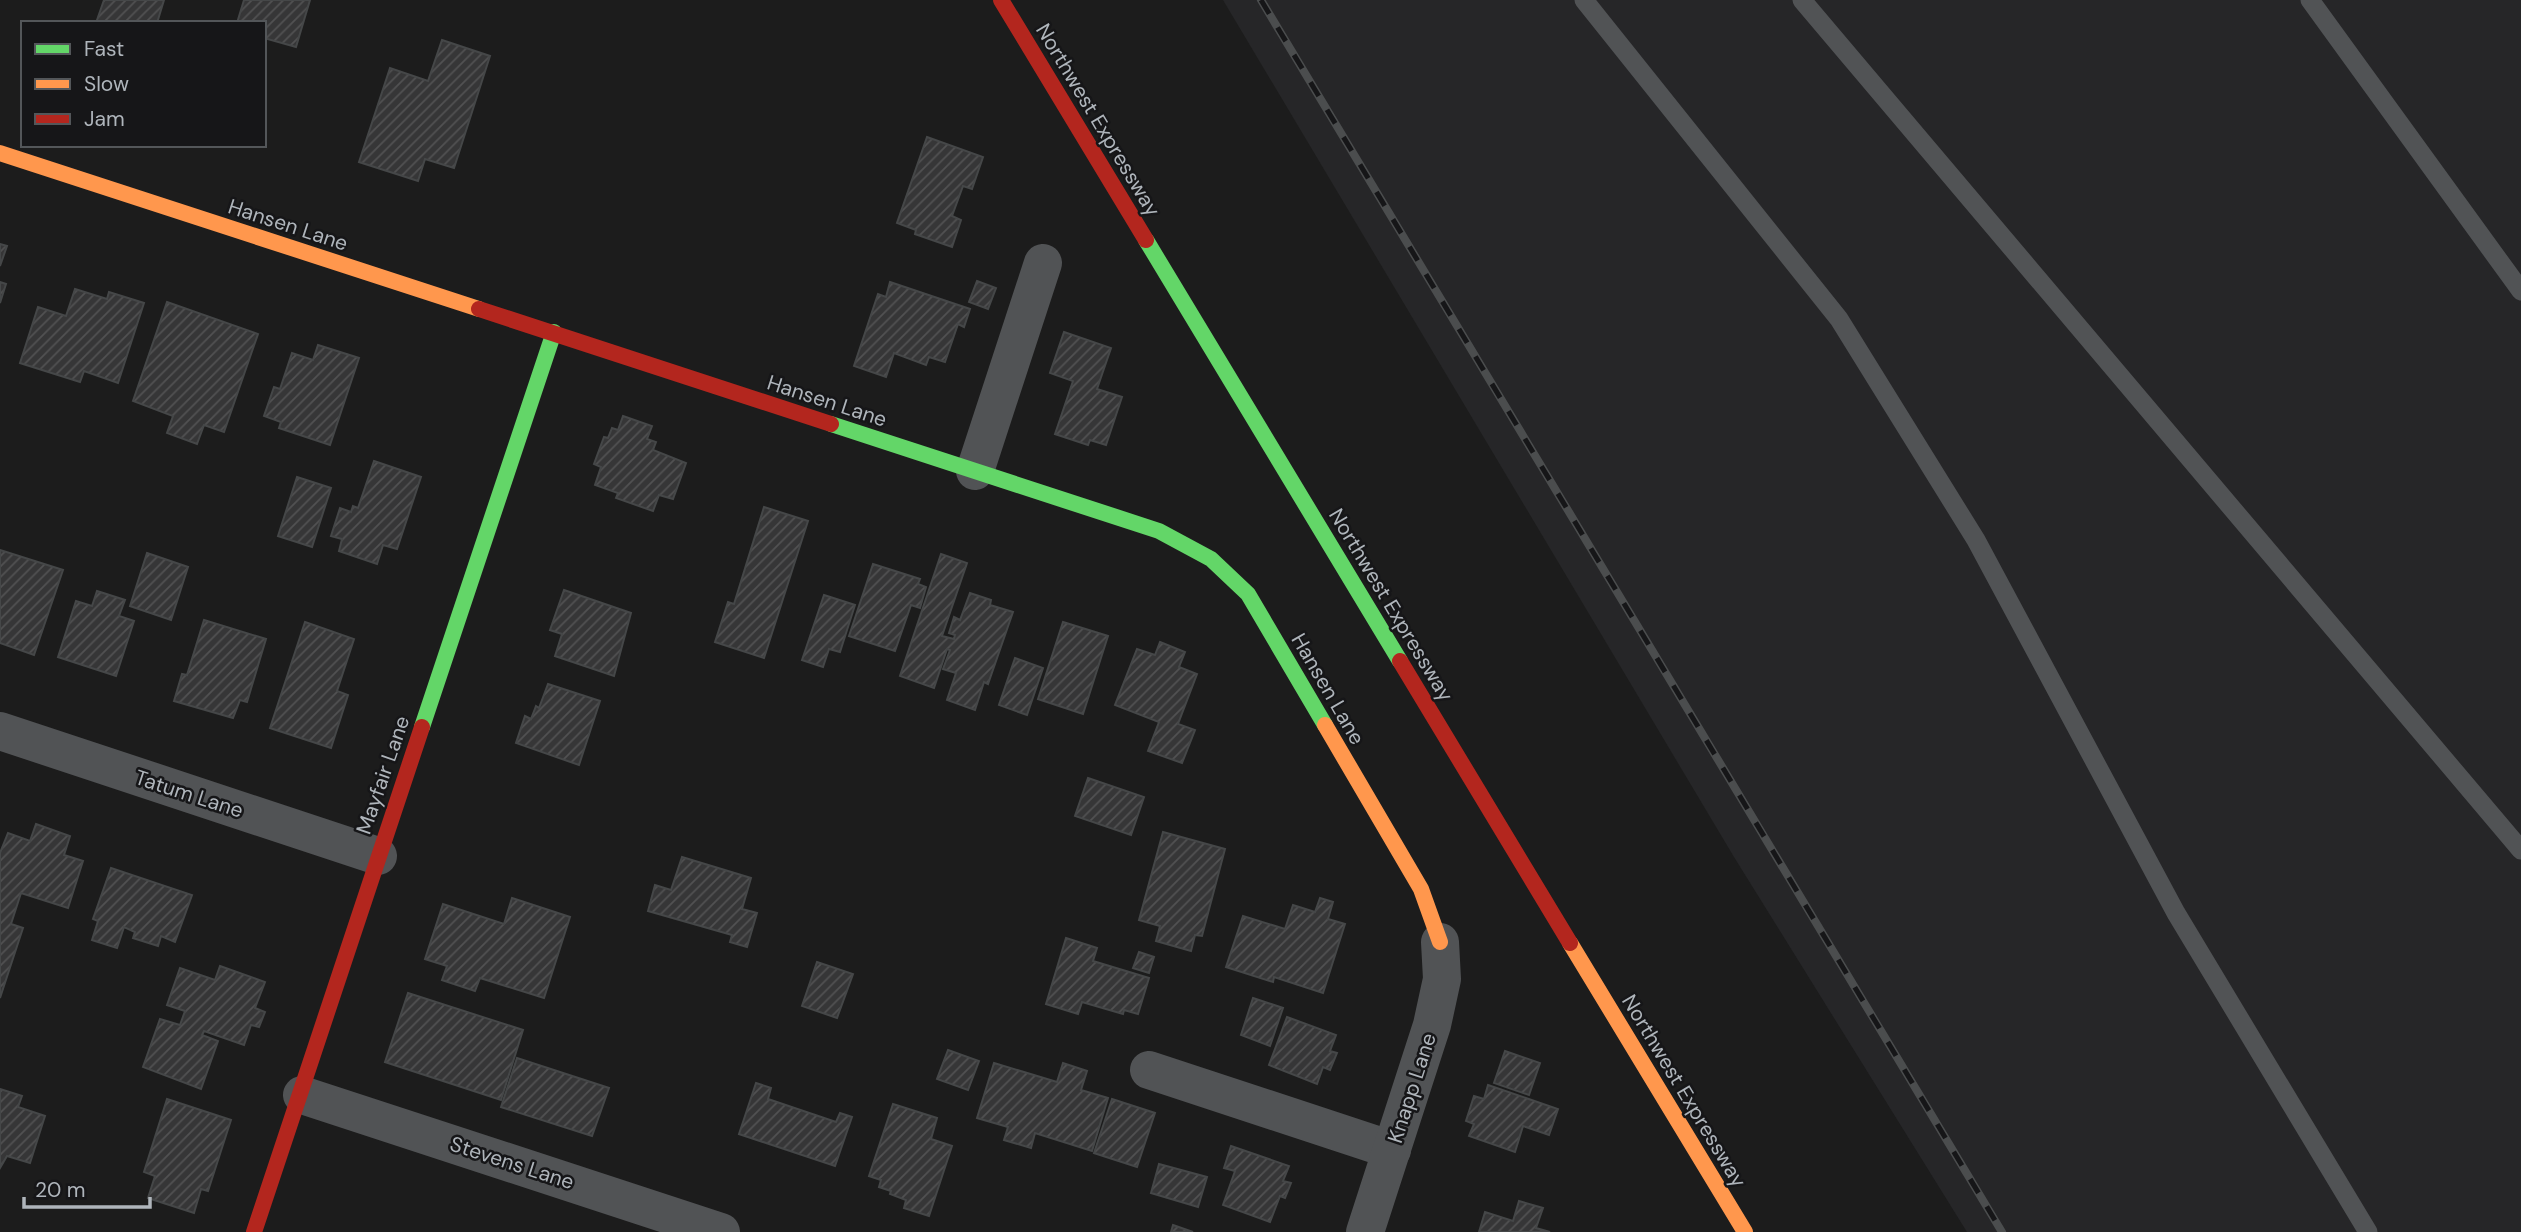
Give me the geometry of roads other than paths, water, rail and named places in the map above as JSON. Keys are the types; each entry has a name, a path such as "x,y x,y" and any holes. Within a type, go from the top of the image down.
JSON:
{"street":[{"name":"Northwest Expressway","path":"1001,0 1745,1232"},
{"name":"Hansen Lane","path":"0,153 1159,531 1211,559 1248,594 1421,889 1440,942"},
{"path":"975,471 1043,263"},
{"name":"Mayfair Lane","path":"254,1232 302,1095 378,856 554,332"},
{"name":"Tatum Lane","path":"0,731 378,856"},
{"name":"Knapp Lane","path":"1365,1232 1432,1025 1442,979 1440,942"},
{"path":"1149,1070 1392,1150"},
{"name":"Stevens Lane","path":"302,1095 721,1232"}],"lane":[{"path":"1584,0 1839,319 1976,540 2176,913 2368,1232"},
{"path":"1802,0 2521,850"},
{"path":"2309,0 2521,291"}],"railway":[{"path":"1261,0 2002,1232"}]}
